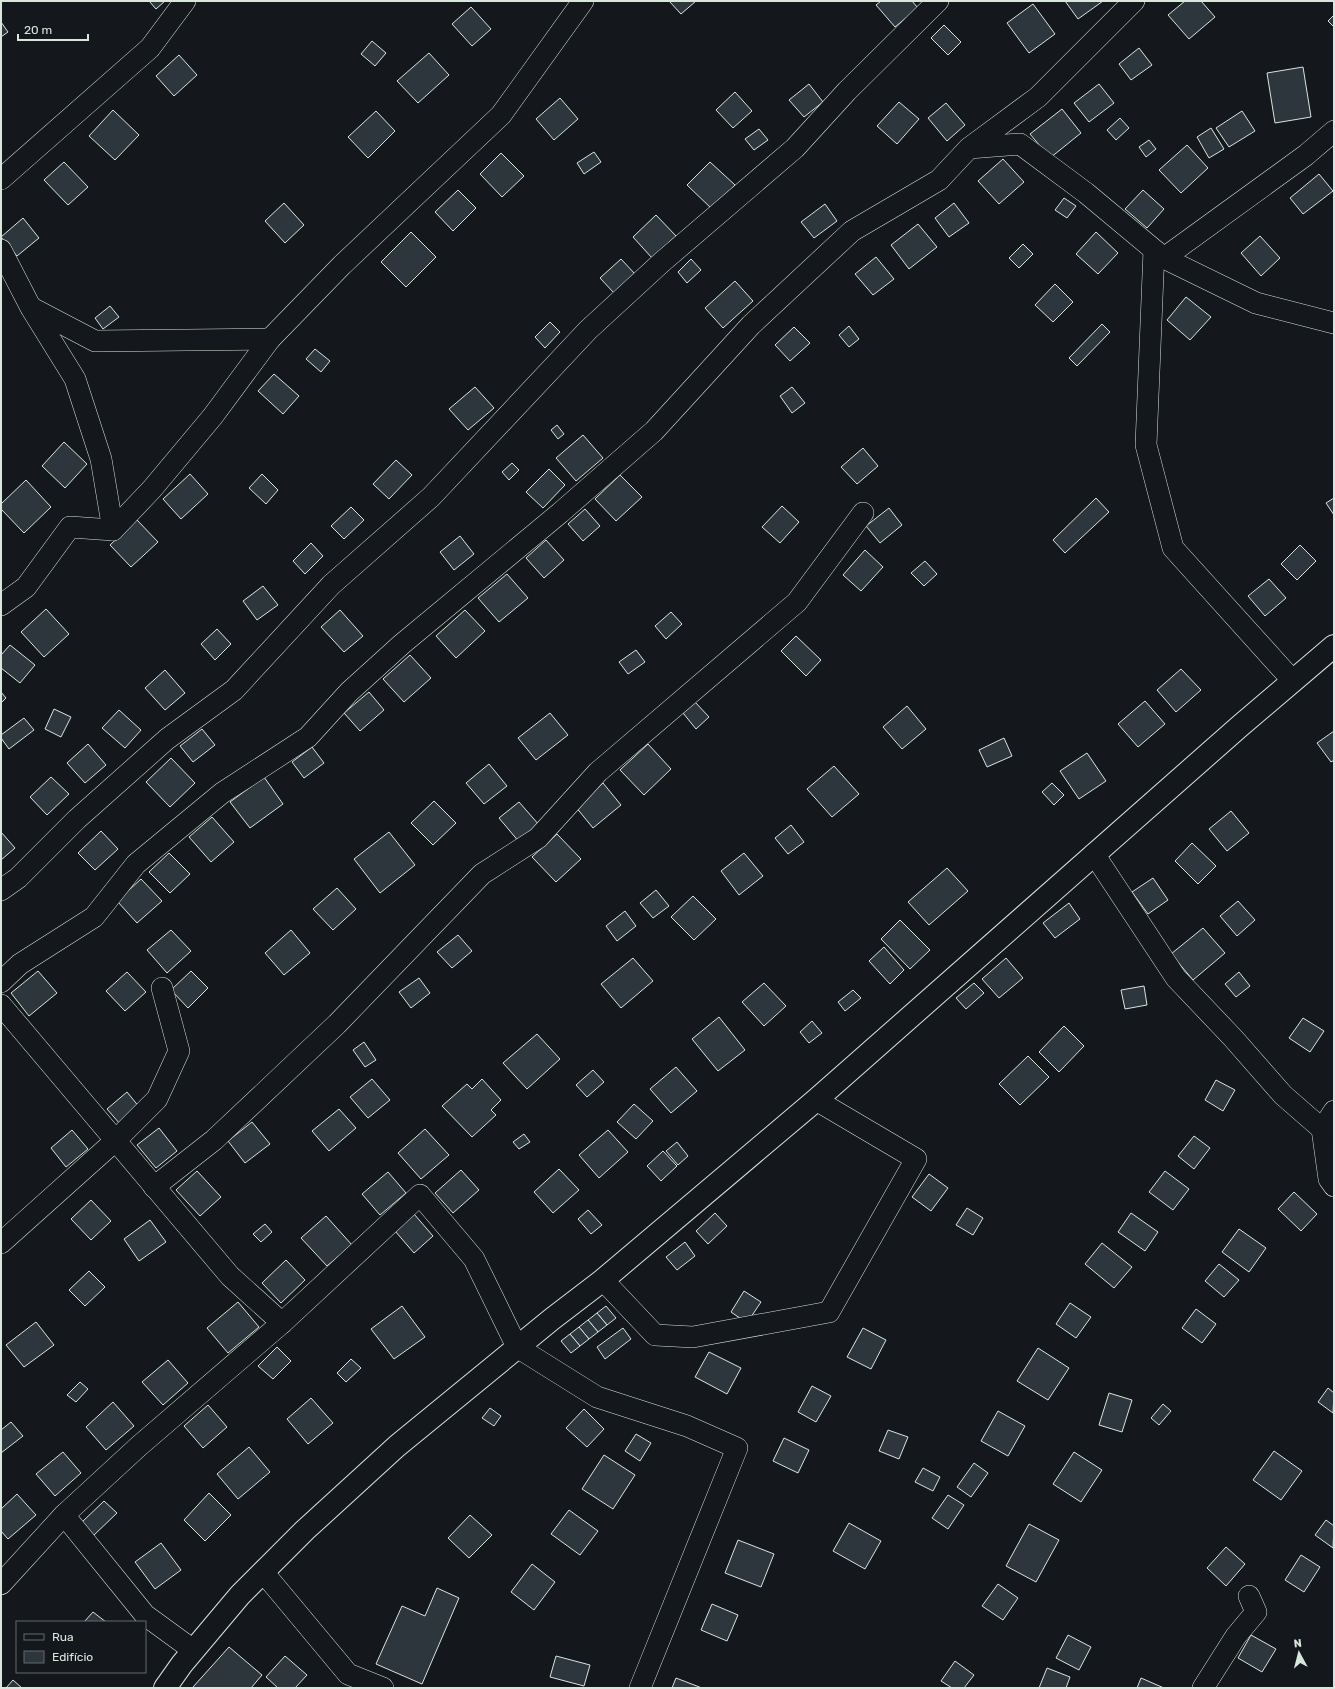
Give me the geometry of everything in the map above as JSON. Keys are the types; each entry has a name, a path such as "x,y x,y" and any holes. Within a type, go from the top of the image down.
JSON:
{"street":[{"path":"1,179 150,48 184,1"},
{"path":"113,530 152,489 213,416 270,339 342,265 501,115 583,1"},
{"path":"1,890 18,878 77,819 167,739 234,690 331,585 431,497 588,330 662,262 795,148 847,91 938,1"},
{"path":"1,982 20,964 94,917 136,864 222,794 308,737 349,692 402,644 560,513 654,431 751,325 852,231 939,180 969,148 1038,97 1134,1"},
{"path":"1159,254 1306,155 1334,132"},
{"path":"969,148 1020,144 1086,193 1159,254 1256,303 1334,323"},
{"path":"1,250 31,308 74,379 101,459 113,530"},
{"path":"1159,254 1146,445 1173,548 1293,681"},
{"path":"31,308 94,341 270,339"},
{"path":"154,1187 214,1140 337,1024 482,874 538,838 598,772 797,602 863,513"},
{"path":"1,605 26,587 70,527 113,530"},
{"path":"165,1688 193,1650 240,1595 305,1530 397,1446 603,1280 816,1100 1094,854 1334,646"},
{"path":"1094,854 1176,978 1233,1038 1283,1095 1328,1130"},
{"path":"1,1243 115,1141 157,1099 179,1051 162,988"},
{"path":"1,1005 230,1276 282,1323"},
{"path":"603,1280 655,1335 693,1337 829,1312 916,1159 816,1100"},
{"path":"1334,1111 1328,1130 1329,1179 1334,1186"},
{"path":"1,1584 64,1515 145,1441 282,1323 420,1195 474,1259 518,1347 597,1397 687,1426 737,1448 640,1688"},
{"path":"64,1515 145,1616 193,1650"},
{"path":"263,1572 348,1674 383,1688"},
{"path":"1203,1688 1236,1636 1256,1612 1249,1596"}],"building":[{"path":"149,1 165,1 156,9"},
{"path":"669,1 696,1 681,14"},
{"path":"881,1 912,1 918,8 895,27 876,5"},
{"path":"1065,1 1103,1 1078,19"},
{"path":"1185,1 1201,1 1215,17 1189,39 1168,15"},
{"path":"1033,4 1055,34 1029,53 1007,23"},
{"path":"471,7 491,29 472,46 452,24"},
{"path":"1334,15 1334,27 1328,21"},
{"path":"1,22 8,32 1,37"},
{"path":"944,25 961,42 948,55 931,38"},
{"path":"372,41 386,53 375,66 361,54"},
{"path":"1139,48 1152,65 1131,80 1119,64"},
{"path":"429,53 449,75 418,103 397,81"},
{"path":"179,55 197,75 174,96 156,76"},
{"path":"1303,67 1311,117 1275,123 1267,73"},
{"path":"809,84 823,102 804,117 789,100"},
{"path":"1099,84 1114,103 1089,122 1074,103"},
{"path":"735,92 752,111 733,128 716,110"},
{"path":"560,98 578,119 554,140 536,119"},
{"path":"899,102 919,119 897,144 877,126"},
{"path":"946,103 965,125 947,141 928,118"},
{"path":"1062,109 1081,133 1050,158 1030,134"},
{"path":"113,110 139,135 115,160 89,136"},
{"path":"376,111 395,131 368,158 348,137"},
{"path":"1242,111 1255,131 1229,147 1216,128"},
{"path":"1120,118 1129,128 1116,140 1107,130"},
{"path":"1211,128 1224,149 1209,158 1197,137"},
{"path":"759,129 768,140 754,150 745,139"},
{"path":"1149,140 1156,149 1146,157 1139,147"},
{"path":"1187,145 1208,168 1181,193 1159,170"},
{"path":"594,152 601,162 584,174 577,163"},
{"path":"501,153 524,176 502,197 480,174"},
{"path":"1003,159 1024,182 999,204 978,181"},
{"path":"64,162 88,187 68,205 44,180"},
{"path":"710,162 735,185 712,209 687,185"},
{"path":"1319,174 1333,191 1303,214 1290,198"},
{"path":"458,190 476,208 453,231 435,212"},
{"path":"1143,190 1164,209 1147,228 1125,209"},
{"path":"1064,198 1076,206 1067,218 1055,210"},
{"path":"284,203 304,225 285,243 265,221"},
{"path":"954,203 969,223 949,237 935,218"},
{"path":"825,204 837,221 814,238 801,222"},
{"path":"656,215 676,236 652,258 633,237"},
{"path":"23,218 39,238 17,256 1,237"},
{"path":"918,224 937,247 909,269 891,245"},
{"path":"411,232 436,257 406,287 381,262"},
{"path":"1096,232 1118,253 1098,274 1076,254"},
{"path":"1260,236 1280,258 1261,276 1241,253"},
{"path":"1023,244 1033,254 1019,268 1009,258"},
{"path":"876,257 894,279 873,295 855,274"},
{"path":"621,259 635,274 614,293 600,278"},
{"path":"691,259 701,270 687,283 678,272"},
{"path":"735,281 753,301 723,328 705,308"},
{"path":"1055,284 1073,302 1053,322 1035,305"},
{"path":"1186,297 1211,317 1190,340 1167,320"},
{"path":"110,306 119,317 103,329 95,318"},
{"path":"550,322 560,332 545,348 535,337"},
{"path":"1102,324 1110,332 1077,366 1069,358"},
{"path":"849,326 859,339 849,347 839,335"},
{"path":"794,327 810,343 790,361 775,345"},
{"path":"315,349 330,361 321,372 306,359"},
{"path":"274,374 299,396 283,414 258,391"},
{"path":"475,387 494,408 468,430 449,409"},
{"path":"792,387 805,403 792,413 780,396"},
{"path":"557,425 564,434 558,439 551,430"},
{"path":"583,435 603,458 576,481 556,458"},
{"path":"64,442 87,464 65,488 42,466"},
{"path":"863,448 878,466 857,484 841,467"},
{"path":"396,460 412,475 389,499 373,484"},
{"path":"512,463 519,470 509,480 502,472"},
{"path":"549,469 565,485 543,508 526,492"},
{"path":"190,474 208,494 181,519 163,499"},
{"path":"262,474 278,490 266,504 249,488"},
{"path":"620,475 642,497 616,521 595,499"},
{"path":"26,480 51,507 24,533 1,509 1,504"},
{"path":"1096,498 1109,512 1065,553 1053,540"},
{"path":"1334,498 1334,515 1326,503"},
{"path":"782,506 799,522 780,543 762,527"},
{"path":"351,507 364,520 344,539 331,526"},
{"path":"889,508 902,525 880,543 866,526"},
{"path":"585,509 600,526 583,541 568,524"},
{"path":"137,520 158,542 131,567 110,545"},
{"path":"460,536 474,554 454,570 440,552"},
{"path":"546,540 564,560 544,578 526,558"},
{"path":"311,543 323,556 305,574 293,561"},
{"path":"1300,545 1316,561 1297,580 1281,564"},
{"path":"865,550 883,567 861,591 843,575"},
{"path":"925,561 937,574 924,586 911,573"},
{"path":"507,574 528,598 499,622 478,598"},
{"path":"1269,579 1286,598 1265,616 1248,596"},
{"path":"263,586 278,605 257,620 243,601"},
{"path":"46,609 69,634 44,657 21,632"},
{"path":"340,610 363,636 344,652 321,627"},
{"path":"465,610 485,631 456,658 436,636"},
{"path":"671,612 682,624 666,639 655,626"},
{"path":"217,629 231,644 215,660 201,644"},
{"path":"796,636 821,660 806,676 781,651"},
{"path":"10,645 35,665 20,683 1,668 1,655"},
{"path":"636,650 645,662 628,674 619,662"},
{"path":"410,655 431,678 404,702 383,679"},
{"path":"1181,669 1201,690 1176,712 1157,690"},
{"path":"165,670 185,693 165,710 145,688"},
{"path":"1,692 6,698 1,703"},
{"path":"369,692 384,710 360,731 344,713"},
{"path":"1145,701 1165,724 1138,747 1118,724"},
{"path":"695,702 709,717 696,729 683,713"},
{"path":"907,706 926,729 902,749 883,727"},
{"path":"54,709 71,717 61,737 45,729"},
{"path":"119,710 141,730 125,748 102,728"},
{"path":"550,713 568,735 536,760 518,738"},
{"path":"24,718 34,730 9,749 1,738 1,735"},
{"path":"202,729 215,745 193,762 180,746"},
{"path":"1334,731 1334,760 1331,762 1317,743"},
{"path":"1004,738 1012,756 987,767 979,750"},
{"path":"88,744 106,765 85,783 67,763"},
{"path":"648,744 671,769 644,795 620,770"},
{"path":"312,747 324,763 304,778 292,762"},
{"path":"1087,753 1106,781 1079,799 1060,771"},
{"path":"171,758 195,783 170,807 146,782"},
{"path":"489,764 507,786 484,804 466,783"},
{"path":"834,766 859,794 832,817 807,789"},
{"path":"51,777 69,794 47,815 30,797"},
{"path":"264,777 283,804 250,828 230,802"},
{"path":"603,783 621,805 593,828 575,806"},
{"path":"1052,783 1064,795 1054,805 1042,792"},
{"path":"434,801 456,823 433,845 411,823"},
{"path":"519,802 540,826 520,843 499,818"},
{"path":"1231,811 1249,833 1227,851 1209,829"},
{"path":"212,817 234,842 211,862 189,837"},
{"path":"791,825 804,842 788,854 775,838"},
{"path":"101,831 118,849 95,870 78,853"},
{"path":"1,832 15,848 1,860"},
{"path":"389,832 415,865 380,893 354,859"},
{"path":"557,834 581,859 556,882 532,857"},
{"path":"1192,843 1216,866 1198,884 1175,861"},
{"path":"169,853 190,874 170,893 149,872"},
{"path":"744,853 763,876 739,895 721,871"},
{"path":"947,868 968,891 929,925 908,902"},
{"path":"1153,878 1168,900 1148,914 1132,892"},
{"path":"141,879 162,901 137,923 117,901"},
{"path":"337,888 356,909 333,930 313,909"},
{"path":"656,890 669,906 653,918 640,903"},
{"path":"693,896 716,919 694,940 671,917"},
{"path":"1238,901 1255,920 1237,936 1220,916"},
{"path":"1069,903 1080,919 1055,938 1043,923"},
{"path":"625,911 636,926 617,941 606,926"},
{"path":"900,920 930,950 910,969 881,939"},
{"path":"1203,928 1225,953 1193,980 1171,954"},
{"path":"171,930 191,951 167,973 147,950"},
{"path":"291,930 310,953 284,975 265,953"},
{"path":"458,935 472,951 452,968 437,952"},
{"path":"884,947 904,970 890,984 869,961"},
{"path":"633,958 653,981 621,1008 601,984"},
{"path":"1006,958 1023,978 999,998 982,979"},
{"path":"38,971 57,993 29,1016 11,993"},
{"path":"191,971 208,988 188,1008 171,990"},
{"path":"127,972 146,992 125,1011 106,991"},
{"path":"1239,972 1250,986 1236,997 1225,984"},
{"path":"419,978 430,993 411,1008 399,992"},
{"path":"764,983 786,1006 764,1026 742,1002"},
{"path":"974,983 984,993 966,1009 956,998"},
{"path":"1144,986 1147,1005 1125,1009 1121,990"},
{"path":"853,990 861,998 845,1011 838,1002"},
{"path":"719,1017 745,1050 718,1071 692,1039"},
{"path":"1303,1018 1324,1031 1310,1052 1289,1038"},
{"path":"812,1021 822,1033 809,1043 800,1032"},
{"path":"1064,1026 1084,1046 1059,1072 1039,1052"},
{"path":"537,1034 560,1059 527,1089 503,1063"},
{"path":"364,1042 376,1060 365,1067 353,1050"},
{"path":"1028,1056 1049,1077 1020,1105 999,1084"},
{"path":"676,1067 697,1091 671,1113 650,1089"},
{"path":"593,1070 604,1082 587,1097 576,1085"},
{"path":"372,1079 390,1100 368,1118 350,1097"},
{"path":"482,1079 501,1100 491,1110 496,1115 472,1137 442,1106 467,1084 472,1089"},
{"path":"1216,1080 1235,1090 1223,1111 1205,1100"},
{"path":"127,1092 140,1108 120,1124 107,1109"},
{"path":"634,1104 653,1121 636,1139 617,1122"},
{"path":"339,1109 356,1128 329,1151 312,1131"},
{"path":"252,1122 270,1144 245,1163 228,1141"},
{"path":"159,1128 177,1151 156,1168 137,1145"},
{"path":"425,1129 449,1155 421,1179 398,1153"},
{"path":"72,1130 88,1149 66,1167 51,1148"},
{"path":"608,1130 628,1152 599,1178 579,1155"},
{"path":"524,1134 530,1142 519,1149 513,1142"},
{"path":"1194,1136 1210,1148 1194,1169 1178,1156"},
{"path":"677,1142 688,1156 678,1165 666,1151"},
{"path":"663,1151 677,1166 661,1181 647,1166"},
{"path":"559,1169 579,1190 553,1213 534,1192"},
{"path":"461,1170 479,1190 453,1213 435,1193"},
{"path":"197,1171 221,1197 200,1216 176,1190"},
{"path":"1165,1171 1189,1189 1173,1210 1149,1192"},
{"path":"388,1172 406,1193 380,1215 362,1194"},
{"path":"929,1174 948,1188 931,1211 912,1197"},
{"path":"1294,1192 1317,1214 1301,1231 1278,1209"},
{"path":"91,1200 111,1221 91,1240 71,1219"},
{"path":"967,1208 983,1218 973,1235 956,1225"},
{"path":"588,1210 602,1225 591,1234 578,1219"},
{"path":"715,1213 727,1226 708,1244 696,1231"},
{"path":"1131,1213 1158,1232 1145,1251 1118,1232"},
{"path":"414,1214 433,1236 414,1253 395,1231"},
{"path":"326,1216 352,1245 327,1266 301,1238"},
{"path":"150,1220 166,1242 139,1261 124,1239"},
{"path":"265,1224 272,1232 261,1242 253,1234"},
{"path":"1239,1229 1266,1248 1249,1272 1222,1252"},
{"path":"685,1242 695,1256 677,1270 666,1257"},
{"path":"1102,1243 1132,1267 1114,1288 1085,1264"},
{"path":"286,1260 305,1280 281,1303 262,1283"},
{"path":"1219,1264 1239,1280 1224,1297 1205,1281"},
{"path":"89,1271 105,1287 85,1306 69,1290"},
{"path":"744,1291 761,1302 747,1323 731,1312"},
{"path":"238,1302 259,1327 228,1353 207,1328"},
{"path":"1070,1303 1091,1317 1076,1338 1056,1324"},
{"path":"402,1306 425,1337 394,1359 371,1329"},
{"path":"606,1306 616,1318 607,1325 597,1313"},
{"path":"1196,1309 1216,1324 1202,1343 1182,1328"},
{"path":"597,1313 607,1325 598,1332 588,1320"},
{"path":"588,1320 598,1332 589,1339 579,1327"},
{"path":"36,1322 54,1345 24,1367 6,1345"},
{"path":"579,1327 589,1339 580,1346 570,1334"},
{"path":"623,1328 631,1339 605,1359 597,1347"},
{"path":"863,1328 886,1340 871,1369 847,1357"},
{"path":"570,1334 580,1346 571,1353 561,1341"},
{"path":"277,1347 291,1361 273,1379 258,1366"},
{"path":"1038,1348 1069,1368 1048,1400 1017,1381"},
{"path":"709,1352 741,1368 727,1394 695,1377"},
{"path":"351,1359 361,1368 346,1382 337,1373"},
{"path":"168,1360 188,1383 163,1405 142,1382"},
{"path":"80,1382 88,1389 76,1402 67,1395"},
{"path":"812,1386 831,1396 816,1422 798,1412"},
{"path":"1328,1388 1334,1393 1333,1413 1318,1402"},
{"path":"1109,1393 1132,1400 1122,1432 1099,1425"},
{"path":"311,1398 333,1423 308,1444 287,1419"},
{"path":"113,1402 134,1426 106,1450 86,1427"},
{"path":"1163,1404 1171,1411 1159,1425 1151,1418"},
{"path":"208,1405 227,1427 203,1448 184,1426"},
{"path":"490,1408 501,1416 494,1426 482,1418"},
{"path":"584,1409 604,1429 587,1447 566,1428"},
{"path":"998,1411 1025,1426 1008,1456 981,1441"},
{"path":"11,1422 23,1436 1,1453 1,1430"},
{"path":"888,1430 908,1437 899,1459 879,1451"},
{"path":"636,1434 651,1443 640,1461 625,1451"},
{"path":"784,1438 809,1450 798,1473 773,1461"},
{"path":"249,1447 270,1472 238,1499 217,1474"},
{"path":"1274,1451 1302,1471 1281,1500 1253,1480"},
{"path":"63,1452 81,1473 55,1496 36,1474"},
{"path":"1074,1452 1102,1470 1081,1502 1053,1484"},
{"path":"604,1455 635,1475 613,1509 582,1489"},
{"path":"974,1463 988,1473 971,1497 957,1487"},
{"path":"923,1468 940,1477 933,1491 915,1482"},
{"path":"209,1493 231,1515 205,1541 184,1520"},
{"path":"17,1494 36,1515 8,1539 1,1531 1,1509"},
{"path":"948,1495 964,1505 948,1529 932,1518"},
{"path":"104,1501 117,1513 93,1536 81,1523"},
{"path":"569,1510 598,1531 580,1555 551,1534"},
{"path":"470,1515 492,1535 469,1558 448,1538"},
{"path":"1326,1520 1334,1526 1333,1548 1315,1535"},
{"path":"849,1523 881,1541 865,1569 833,1551"},
{"path":"1029,1524 1059,1540 1036,1582 1006,1566"},
{"path":"738,1540 774,1554 761,1587 725,1573"},
{"path":"161,1543 181,1570 155,1589 135,1562"},
{"path":"1226,1547 1245,1564 1226,1586 1207,1568"},
{"path":"1301,1555 1320,1567 1304,1592 1285,1580"},
{"path":"532,1564 555,1582 534,1610 511,1592"},
{"path":"998,1584 1018,1598 1003,1620 982,1606"},
{"path":"437,1588 459,1598 422,1684 376,1664 402,1606 425,1616"},
{"path":"712,1604 738,1615 727,1641 701,1630"},
{"path":"93,1612 105,1621 85,1621"},
{"path":"1068,1635 1091,1647 1079,1670 1056,1658"},
{"path":"1251,1635 1276,1649 1262,1672 1238,1658"},
{"path":"229,1647 262,1675 251,1688 194,1688 193,1687"},
{"path":"285,1656 307,1675 295,1688 278,1688 266,1677"},
{"path":"556,1656 590,1665 584,1686 550,1677"},
{"path":"955,1661 974,1675 964,1688 952,1688 941,1681"},
{"path":"1047,1668 1070,1677 1066,1688 1039,1688"},
{"path":"676,1678 702,1688 672,1688"},
{"path":"1141,1678 1164,1688 1137,1688"},
{"path":"13,1680 22,1688 6,1688"}]}
